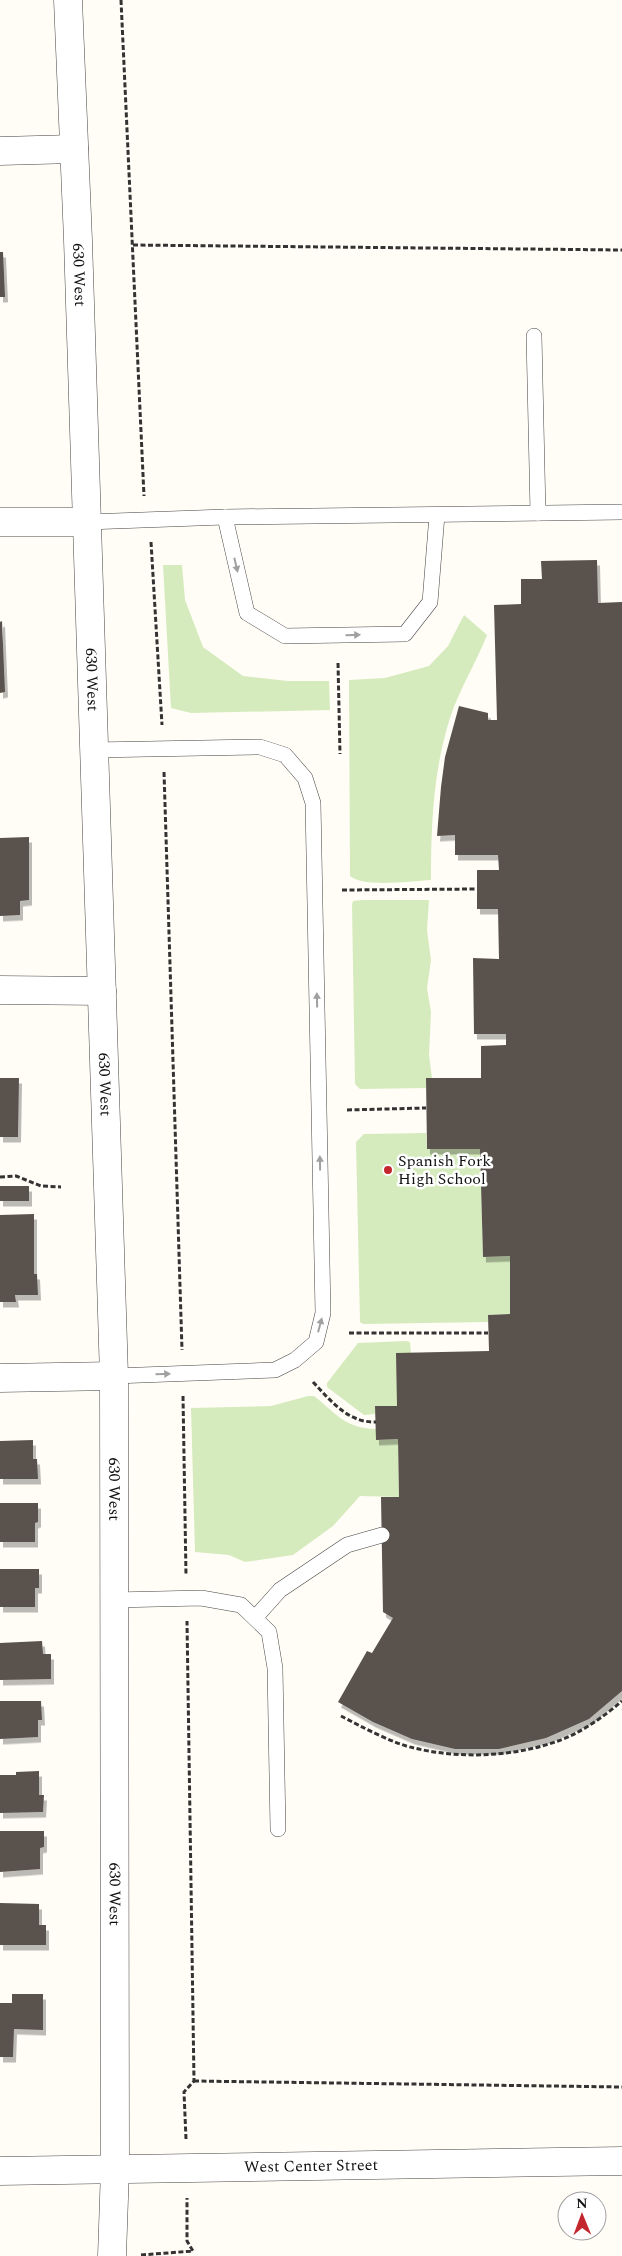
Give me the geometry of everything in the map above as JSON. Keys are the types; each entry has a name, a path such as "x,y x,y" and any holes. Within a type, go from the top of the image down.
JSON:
{"street":[{"name":"630 West","path":"68,0 88,522 114,1376 115,2169 112,2256"},
{"path":"0,151 74,149"},
{"path":"0,522 88,522"},
{"path":"0,990 102,992"},
{"path":"0,1378 114,1376"},
{"name":"West Center Street","path":"0,2172 622,2161"}],"lane":[{"path":"534,336 538,513"},
{"path":"88,522 225,517 622,512"},
{"path":"225,517 247,614 284,636 405,634 430,602 437,515"},
{"path":"94,750 260,747 285,756 305,778 313,803 323,1313 316,1342 295,1360 275,1370 114,1376"},
{"path":"255,1618 280,1590 347,1545 382,1535"},
{"path":"114,1600 201,1598 241,1605 268,1632 275,1668 278,1828"}],"path":[{"path":"121,0 143,493"},
{"path":"133,245 622,250"},
{"path":"153,559 162,724"},
{"path":"338,663 340,754"},
{"path":"164,778 182,1345"},
{"path":"342,890 477,890"},
{"path":"346,1110 426,1108"},
{"path":"0,1177 16,1176 41,1186 61,1187"},
{"path":"349,1333 488,1333"},
{"path":"313,1382 329,1399 351,1417 363,1422 376,1422"},
{"path":"183,1393 186,1563"},
{"path":"184,2092 194,2081 187,1629"},
{"path":"341,1716 413,1748 457,1754 511,1752 558,1741 607,1714 622,1701"},
{"path":"194,2081 622,2087"},
{"path":"187,2241 193,2251"},
{"path":"133,2255 193,2251"},
{"path":"190,2256 193,2251"}],"green space":[{"path":"163,565 182,565 185,600 203,647 243,676 288,681 329,681 330,710 191,713 171,708"},
{"path":"464,615 487,635 454,708 444,738 434,799 431,880 377,883 357,880 350,876 349,680 385,678 429,666 448,646"},
{"path":"429,900 427,930 431,960 427,988 431,1012 429,1055 432,1078 426,1078 426,1088 360,1089 355,1084 352,905 353,901"},
{"path":"426,1133 427,1149 480,1149 483,1257 510,1256 510,1314 488,1315 488,1322 363,1324 360,1322 356,1142 364,1134"},
{"path":"410,1342 411,1353 397,1406 376,1406 375,1414 364,1415 327,1387 327,1383 358,1343"},
{"path":"314,1396 348,1423 376,1429 376,1440 398,1439 399,1497 360,1496 333,1526 293,1555 245,1562 229,1555 195,1552 191,1408 271,1406"}],"building":[{"path":"0,252 3,252 5,297 0,297"},
{"name":"Spanish Fork High School","path":"597,560 598,603 622,602 622,1691 589,1719 546,1738 499,1749 455,1749 412,1739 373,1722 338,1702 367,1651 372,1653 393,1618 383,1612 381,1497 399,1497 398,1439 376,1440 375,1406 397,1406 396,1353 489,1351 488,1315 510,1314 510,1256 483,1257 480,1149 427,1149 426,1078 481,1078 481,1046 506,1045 506,1034 474,1034 473,958 499,959 498,909 477,909 477,870 499,870 498,855 455,855 455,835 437,836 441,787 445,757 459,706 488,713 488,720 497,720 494,605 521,604 521,579 542,579 541,561"},
{"path":"2,621 5,692 0,693 0,622"},
{"path":"29,837 29,900 20,901 20,915 0,916 0,838"},
{"path":"0,1078 19,1078 18,1137 0,1137"},
{"path":"0,1186 29,1186 29,1201 0,1201"},
{"path":"34,1214 34,1274 37,1274 38,1295 15,1295 16,1302 0,1302 0,1215"},
{"path":"33,1440 33,1459 37,1459 38,1479 0,1479 0,1441"},
{"path":"0,1503 38,1503 35,1542 0,1542"},
{"path":"0,1569 39,1569 39,1588 35,1588 35,1607 0,1607"},
{"path":"42,1641 43,1654 51,1654 51,1679 0,1680 0,1643"},
{"path":"0,1701 41,1701 42,1720 38,1720 38,1737 0,1739"},
{"path":"39,1771 39,1795 44,1795 43,1812 0,1813 0,1775 16,1775 16,1772"},
{"path":"0,1831 44,1831 44,1847 40,1848 40,1869 0,1872"},
{"path":"0,1903 39,1904 39,1925 46,1925 46,1945 0,1945"},
{"path":"12,1994 43,1994 43,2030 14,2029 13,2057 0,2057 0,2003 12,2003"}],"place":[{"name":"Spanish Fork High School","path":"388,1170"}]}
